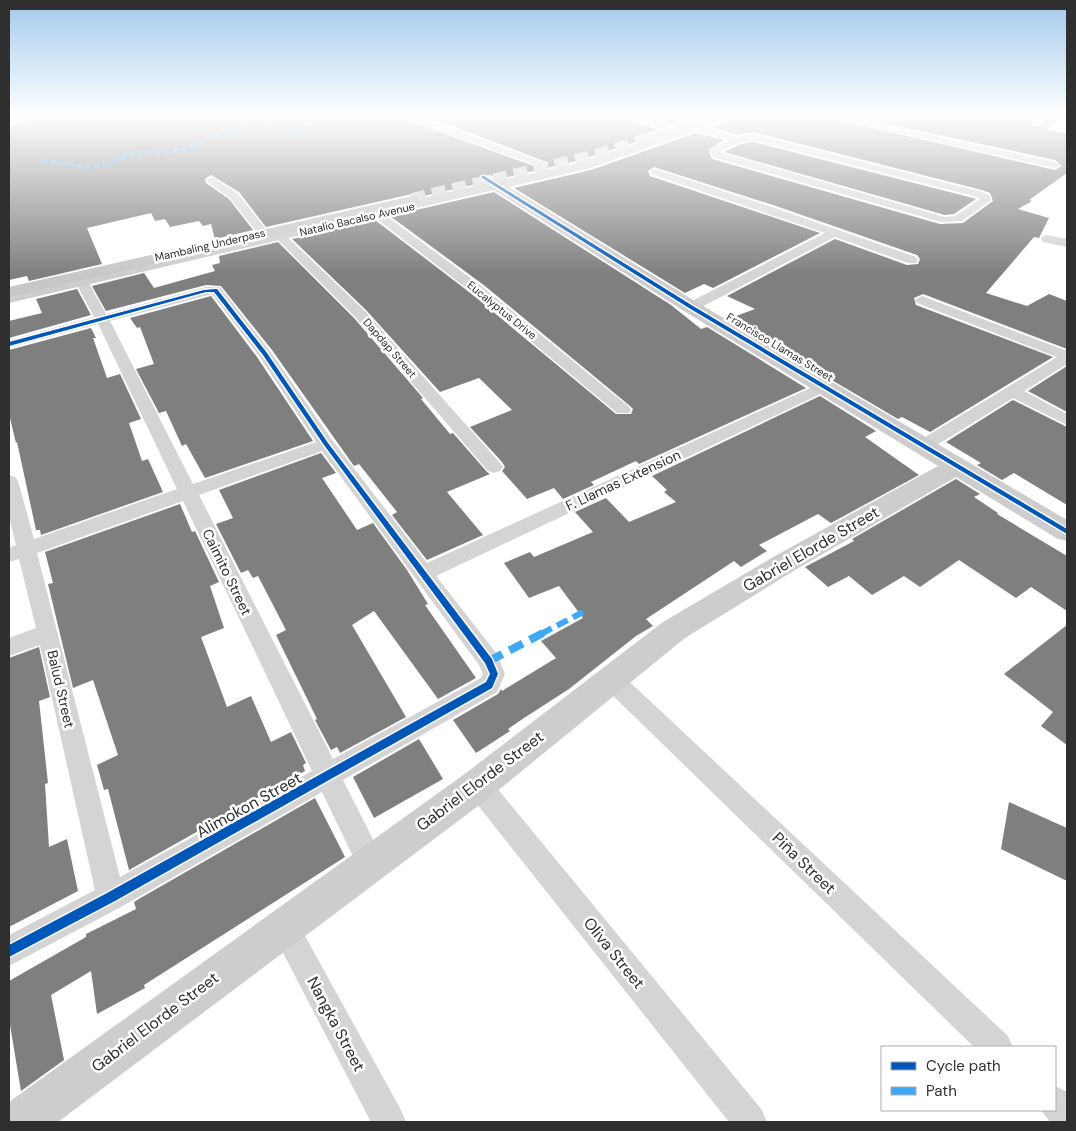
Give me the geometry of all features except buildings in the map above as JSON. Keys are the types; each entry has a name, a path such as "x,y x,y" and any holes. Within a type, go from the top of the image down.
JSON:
{"main road":[{"name":"Natalio Bacalso Avenue","path":"9,298 377,214 490,182 528,169"},
{"name":"Natalio Bacalso Avenue","path":"9,285 259,228 565,169"},
{"name":"Francisco Llamas Street","path":"490,182 691,307 1067,532"},
{"name":"Mambaling Underpass","path":"9,292 412,200"},
{"name":"Gabriel Elorde Street","path":"20,1122 478,784 674,630 785,563 956,466"}],"street":[{"path":"768,169 945,220 958,219 986,200 985,197 978,194 878,169"},
{"path":"655,172 768,209 912,260"},
{"path":"212,180 234,196 259,228"},
{"name":"Eucalyptus Drive","path":"377,214 479,291 623,410"},
{"path":"691,307 834,233"},
{"name":"Dapdap Street","path":"280,236 360,314 494,467"},
{"path":"1047,238 1067,243"},
{"name":"Caimito Street","path":"81,281 102,318 371,863"},
{"path":"9,344 206,290 215,290 265,354 326,444 422,574"},
{"path":"922,300 1067,357"},
{"path":"923,446 1067,357"},
{"name":"F. Llamas Extension","path":"422,574 824,387"},
{"path":"1013,391 1067,420"},
{"path":"18,552 326,444"},
{"name":"Balud Street","path":"9,482 18,552 48,633 111,897"},
{"name":"Alimokon Street","path":"9,950 111,897 489,685 494,674 488,661 422,574"},
{"path":"9,646 48,633"},
{"name":"Piña Street","path":"612,679 996,1046"},
{"name":"Oliva Street","path":"478,784 750,1122"},
{"name":"Nangka Street","path":"284,926 389,1122"},
{"path":"1056,1104 1067,1115"}],"tunnel":[{"path":"412,200 543,169"}],"marked path":[{"path":"489,661 583,612"}],"cycle path":[{"path":"483,177 691,307 1067,532"},
{"path":"9,344 215,290 265,354 326,444 489,661 494,674 489,685 111,897 9,951"}]}
